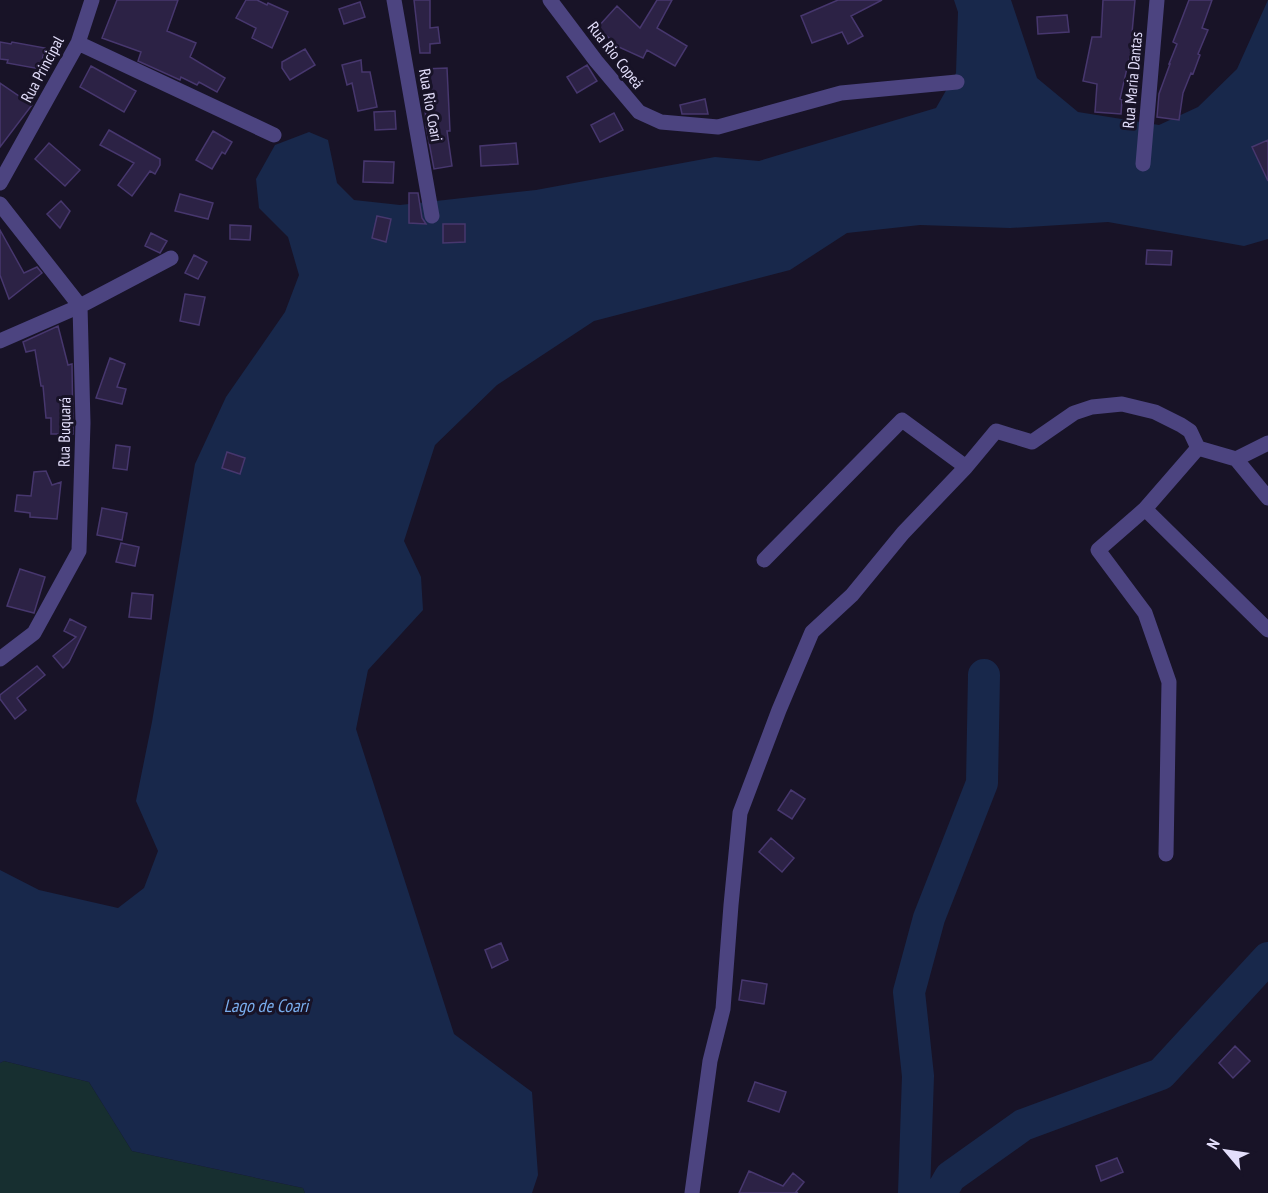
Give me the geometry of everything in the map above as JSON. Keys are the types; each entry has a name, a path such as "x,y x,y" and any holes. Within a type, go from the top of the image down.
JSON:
{"street":[{"name":"Rua Principal","path":"0,183 78,43 92,0"},
{"name":"Rua Rio Coari","path":"394,0 432,216"},
{"name":"Rua Rio Copeá","path":"550,0 596,61 639,112 661,122 718,127 841,93 957,82"},
{"name":"Rua Maria Dantas","path":"1143,164 1157,0"},
{"path":"78,43 274,135"},
{"path":"0,204 80,306"},
{"path":"0,341 80,306 171,258"},
{"name":"Rua Buquará","path":"0,659 34,633 79,551 83,423 80,306"},
{"path":"692,1193 709,1070 723,1009 730,905 740,813 812,632 852,595 903,533 966,467 996,431 1032,442 1074,413 1092,407 1122,404 1155,412 1181,424 1190,431 1198,448 1236,459 1268,498"},
{"path":"764,560 902,420 966,467"},
{"path":"1236,459 1268,443"},
{"path":"1166,854 1169,682 1145,613 1098,550 1145,509 1198,448"},
{"path":"1145,509 1268,630"}],"green space":[{"path":"4,1061 89,1082 132,1151 303,1188 305,1193 0,1193 0,1063"}],"water":[{"name":"Lago de Coari","path":"954,0 1011,0 1037,78 1078,112 1159,125 1198,107 1237,69 1268,0 1268,239 1244,246 1108,222 1010,228 920,225 847,233 790,270 594,321 497,385 435,445 404,541 421,577 423,610 368,670 356,729 454,1034 532,1092 538,1175 532,1193 305,1193 303,1188 132,1151 89,1082 4,1061 0,1063 0,870 39,890 118,908 144,888 158,851 136,801 152,722 195,464 226,397 285,312 299,275 288,237 259,208 256,179 275,145 309,132 328,140 337,183 354,200 400,205 536,190 715,157 759,161 936,108 956,73 958,12"}],"building":[{"path":"117,0 178,0 167,31 196,43 190,57 225,78 217,92 199,82 197,85 181,77 180,80 138,61 141,52 102,38"},
{"path":"246,0 257,0 267,5 268,3 288,12 272,48 252,38 256,28 236,18"},
{"path":"414,0 430,0 430,28 438,27 440,43 430,44 430,53 420,53"},
{"path":"657,0 672,0 657,28 687,46 675,66 647,50 643,58 612,44 613,42 598,27 617,6 640,28"},
{"path":"838,0 882,0 851,16 863,36 848,44 842,32 812,43 801,16"},
{"path":"1103,0 1135,0 1130,55 1120,99 1122,100 1121,114 1095,112 1097,84 1083,81 1092,37 1101,37"},
{"path":"1189,0 1212,0 1202,28 1208,30 1193,74 1191,73 1183,93 1179,120 1157,117 1159,94 1177,44 1173,42"},
{"path":"360,2 365,17 344,24 339,9"},
{"path":"1067,15 1069,32 1038,34 1037,17"},
{"path":"0,42 45,48 40,69 7,63 8,60 0,59"},
{"path":"305,49 315,65 290,80 282,68 282,62"},
{"path":"361,60 362,72 370,72 377,107 358,111 352,83 347,85 342,65"},
{"path":"587,65 597,81 577,93 567,77"},
{"path":"91,66 136,91 124,112 80,87"},
{"path":"447,68 450,131 447,131 452,166 434,169 426,126 423,69"},
{"path":"0,83 32,105 0,147"},
{"path":"705,99 708,114 682,114 680,105"},
{"path":"395,111 396,129 375,130 374,112"},
{"path":"614,113 623,130 600,142 591,125"},
{"path":"109,130 160,159 160,165 155,174 150,171 132,196 118,185 134,163 100,145"},
{"path":"213,131 232,142 225,154 222,152 212,169 196,160"},
{"path":"1268,140 1268,181 1252,147"},
{"path":"49,143 80,170 65,186 35,159"},
{"path":"516,143 518,164 481,166 480,146"},
{"path":"364,161 394,162 393,183 363,182"},
{"path":"409,193 418,193 422,218 426,224 409,223"},
{"path":"180,194 213,203 208,219 175,211"},
{"path":"61,201 70,211 60,228 47,214"},
{"path":"377,216 391,219 386,242 372,238"},
{"path":"443,224 465,224 465,242 443,243"},
{"path":"230,225 251,226 250,240 230,239"},
{"path":"0,230 24,273 37,267 42,273 9,299 0,275"},
{"path":"151,233 167,241 160,253 145,246"},
{"path":"1147,250 1172,251 1171,265 1146,264"},
{"path":"194,255 207,262 198,279 185,273"},
{"path":"185,294 205,297 199,325 180,321"},
{"path":"58,326 68,365 72,364 73,434 51,434 51,418 46,418 43,386 41,386 35,350 26,352 23,342"},
{"path":"110,358 125,364 117,387 126,389 122,404 96,398"},
{"path":"116,445 130,447 127,470 113,468"},
{"path":"227,452 245,458 240,474 222,468"},
{"path":"46,471 52,485 61,482 57,519 30,517 30,513 15,511 17,495 31,496 34,472"},
{"path":"102,508 127,513 122,540 97,535"},
{"path":"121,543 139,547 135,566 116,562"},
{"path":"20,569 45,577 34,613 7,606"},
{"path":"132,593 153,595 151,619 129,617"},
{"path":"70,619 86,627 69,662 63,668 53,656 76,637 64,631"},
{"path":"37,666 45,675 17,698 26,710 15,719 0,699 0,695"},
{"path":"791,790 805,799 792,819 778,810"},
{"path":"771,838 794,858 782,872 759,852"},
{"path":"501,943 508,960 492,968 485,950"},
{"path":"742,980 767,984 764,1004 739,1000"},
{"path":"1235,1046 1250,1061 1233,1078 1219,1063"},
{"path":"755,1082 786,1092 779,1112 748,1101"},
{"path":"1117,1158 1123,1172 1101,1181 1096,1166"},
{"path":"749,1171 783,1186 793,1173 804,1182 796,1192 798,1193 739,1193"}],"waterway":[{"path":"914,1193 918,1076 909,992 929,918 982,783 984,675"},
{"path":"941,1193 950,1177 1023,1125 1161,1074 1268,958"}]}
